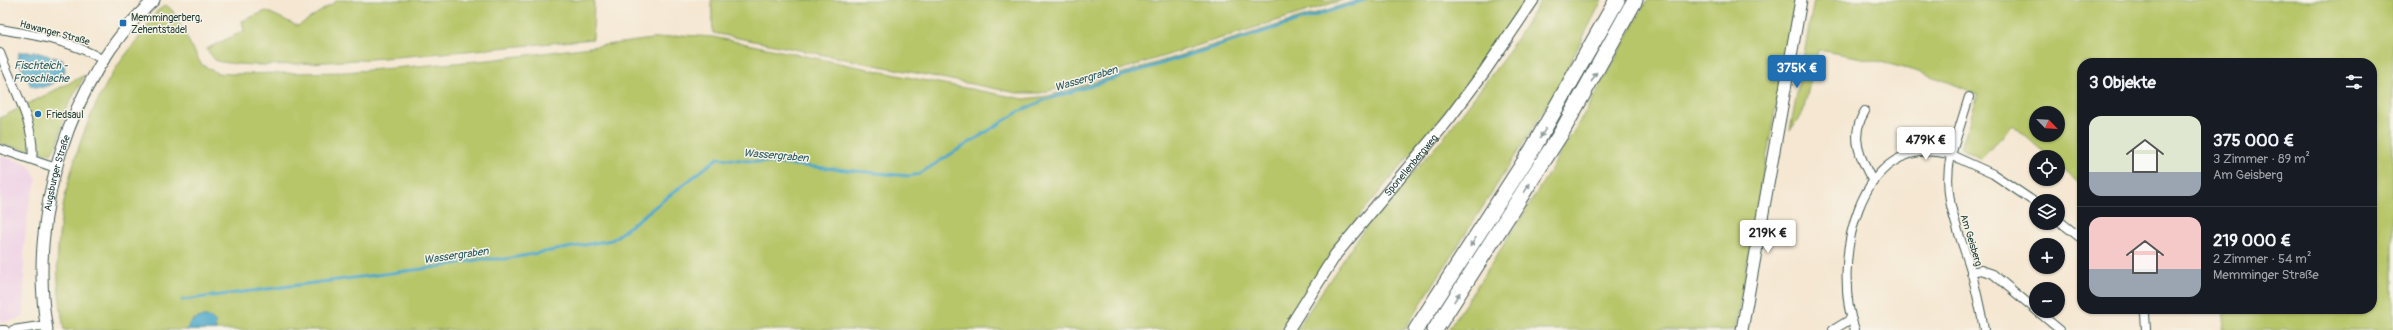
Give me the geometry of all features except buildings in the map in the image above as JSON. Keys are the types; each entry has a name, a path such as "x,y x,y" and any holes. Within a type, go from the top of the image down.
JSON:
{"highway":[{"path":"1416,330 1532,150 1618,0"},
{"path":"1435,330 1564,128 1635,0"}],"street":[{"name":"Augsburger Straße","path":"13,330 47,327 43,261 48,204 56,168 76,109 103,60 134,20 154,0"},
{"name":"Sponellenbergweg","path":"1288,330 1340,248 1448,120 1484,72 1533,0"},
{"path":"1742,330 1802,0"},
{"name":"Hawanger Straße","path":"0,29 70,44 90,51 103,60"},
{"path":"0,52 31,132 34,150 32,159"},
{"name":"Am Geisberg","path":"1969,98 1951,155 1947,183 1948,197 1971,272 1984,330"},
{"path":"1865,111 1857,125 1856,143 1872,182"},
{"path":"0,149 56,168"},
{"path":"1855,330 1851,319 1846,272 1849,237 1862,201 1872,182 1885,168 1908,155 1933,151 1951,155 1993,174 2029,198"},
{"path":"2065,226 2077,235"},
{"path":"1971,272 1982,270 1993,274 2029,305"},
{"path":"2143,314 2146,330"},
{"path":"2045,318 2060,330"},
{"path":"1833,330 1851,319"},
{"path":"0,330 5,330"}],"shaded area":[{"path":"0,155 29,165 37,179 29,204 24,248 24,313 22,318 4,322 0,321"}],"green space":[{"path":"338,0 594,0 593,39 406,56 280,65 247,65 216,61 206,49 244,31 242,21 266,11 298,26"},
{"path":"711,0 1343,0 1072,85 1040,93 1017,93 713,33"},
{"path":"1358,0 1526,0 1480,69 1338,242 1282,330 64,330 58,283 57,259 66,193 79,147 96,103 118,65 157,11 166,5 172,10 201,64 217,73 345,72 489,60 683,35 713,37 917,79 1024,99 1048,96"},
{"path":"1541,0 1602,0 1563,77 1535,125 1404,330 1296,330 1369,222 1440,142 1504,58"},
{"path":"1647,0 1795,0 1735,330 1448,330 1552,168 1601,85"},
{"path":"1814,0 2393,0 2393,330 2222,330 2224,314 2377,314 2377,58 2077,58 2077,182 2065,171 2065,150 2041,150 2032,142 2065,142 2065,106 2029,106 2029,139 2013,125 1981,159 1961,148 1978,95 1940,79 1900,67 1859,57 1818,50 1803,112 1790,130"},
{"path":"85,75 66,109 58,142 51,154 0,144 0,118"}],"water":[{"name":"Fischteich - Froschlache","path":"19,52 36,52 63,60 65,71 55,83 51,85 42,87 31,86 18,61"},
{"path":"208,317 215,321 216,330 187,330 194,319"}],"waterway":[{"name":"Wassergraben","path":"182,300 438,267 482,259 505,259 612,240 718,158 909,176 919,174 1020,111 1045,100 1365,0"}],"place":[{"name":"Memmingerberg, Zehentstadel","path":"123,23"},
{"name":"Friedsaul","path":"38,114"}]}
